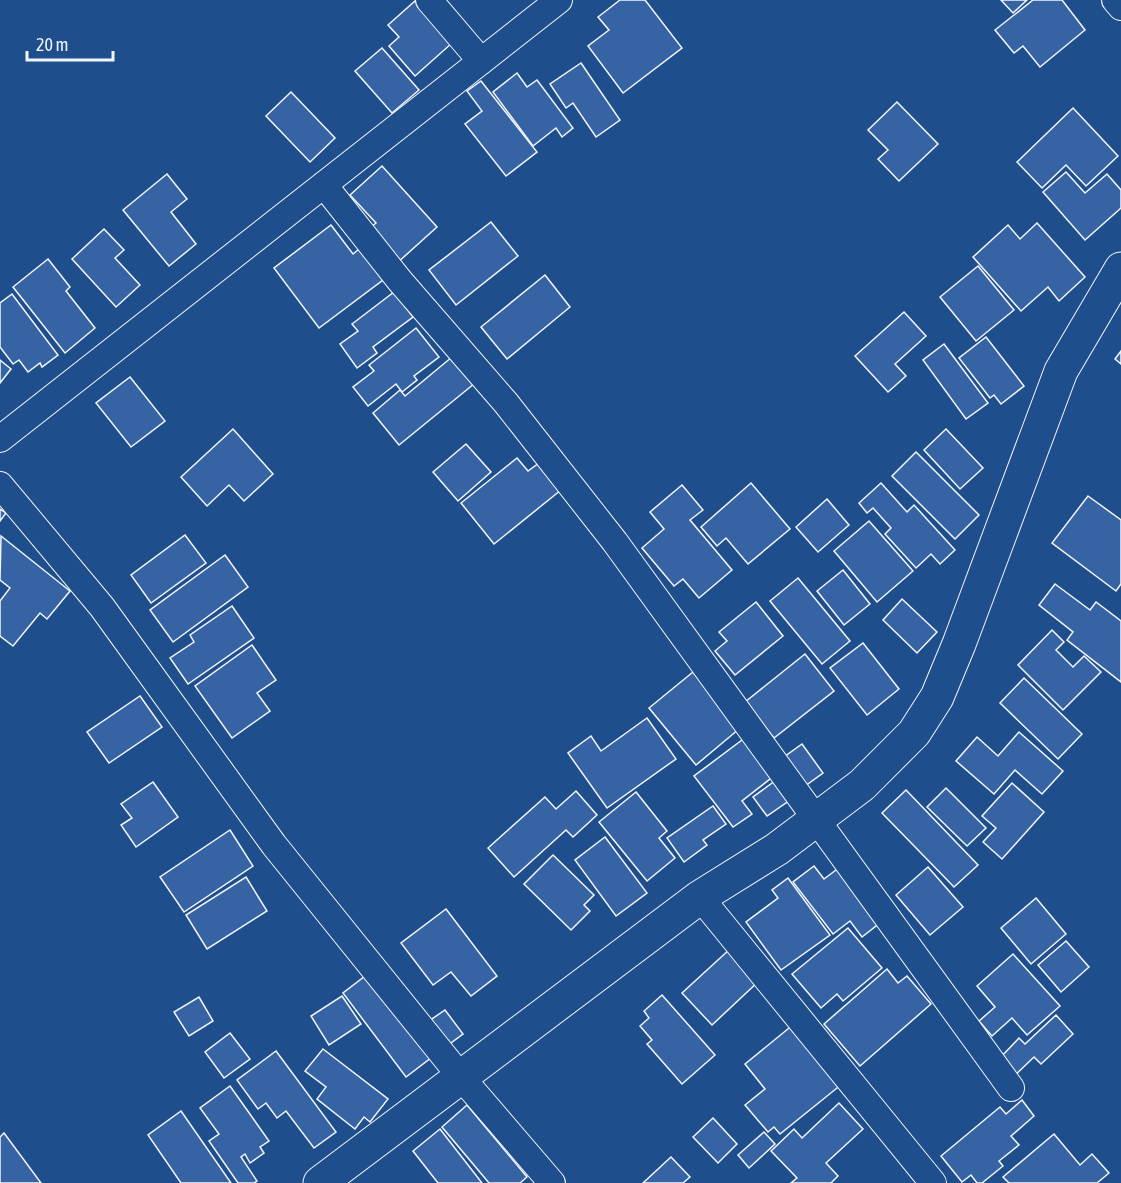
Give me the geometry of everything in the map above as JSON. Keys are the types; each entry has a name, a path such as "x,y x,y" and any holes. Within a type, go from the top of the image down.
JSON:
{"highway":[{"path":"320,1183 700,897 777,849 816,820 862,785 914,733 937,697 964,633 1061,371 1121,269"}],"street":[{"path":"429,0 481,61"},
{"path":"0,440 559,0"},
{"path":"1115,0 1121,7"},
{"path":"324,185 400,281 506,403 607,532 1011,1088"},
{"path":"0,485 102,607 274,845 461,1077 552,1183"},
{"path":"700,897 933,1183"}],"building":[{"path":"620,0 645,0 682,48 623,93 588,46 609,30 598,17"},
{"path":"1001,0 1027,0 1013,13"},
{"path":"1033,0 1062,0 1085,30 1040,67 1023,46 1014,53 995,30"},
{"path":"415,1 452,43 415,76 389,46 399,37 388,25"},
{"path":"382,48 419,90 392,113 355,71"},
{"path":"581,63 620,120 596,137 573,103 566,108 550,84"},
{"path":"517,73 527,87 537,80 573,128 562,137 556,128 533,146 493,92"},
{"path":"481,81 537,152 506,176 465,124 482,111 467,91"},
{"path":"291,92 335,138 310,162 266,116"},
{"path":"897,102 938,144 899,181 878,159 888,150 868,130"},
{"path":"1073,108 1118,156 1086,186 1066,165 1042,188 1017,162"},
{"path":"382,166 437,227 396,264 366,231 376,223 350,195"},
{"path":"1066,172 1085,193 1107,174 1121,190 1121,208 1085,240 1043,192"},
{"path":"167,174 187,199 171,212 196,244 169,266 123,210"},
{"path":"491,222 518,256 456,305 429,270"},
{"path":"1037,223 1085,277 1059,301 1048,287 1021,311 973,257 1008,225 1020,239"},
{"path":"331,225 353,254 364,245 387,277 319,328 274,268"},
{"path":"104,229 124,250 115,258 140,285 116,307 72,259"},
{"path":"48,259 70,287 66,291 95,328 65,353 13,287"},
{"path":"978,266 1014,310 976,341 940,297"},
{"path":"545,275 570,307 507,359 481,327"},
{"path":"394,292 413,317 373,347 377,353 357,368 340,344 358,331 352,324"},
{"path":"12,294 58,355 42,367 40,363 28,372 19,360 13,364 0,347 0,303"},
{"path":"904,312 926,336 895,364 906,376 888,392 855,356"},
{"path":"416,328 439,357 414,376 417,380 402,392 396,384 368,406 353,387 374,371 369,365"},
{"path":"986,337 1024,386 1001,404 994,395 990,398 959,358"},
{"path":"944,344 988,403 966,419 923,360"},
{"path":"1121,351 1121,364 1115,359"},
{"path":"458,352 480,379 399,445 373,413 400,390 405,396"},
{"path":"0,360 11,369 0,383"},
{"path":"130,377 165,421 131,447 96,403"},
{"path":"233,429 273,474 244,501 229,485 207,506 181,477"},
{"path":"946,429 983,468 960,489 924,450"},
{"path":"466,444 491,472 458,501 433,472"},
{"path":"916,452 979,515 955,539 892,476"},
{"path":"517,458 528,471 539,463 561,490 494,544 461,503"},
{"path":"751,483 790,529 748,564 726,538 717,546 701,527"},
{"path":"881,483 907,512 914,505 955,550 940,564 931,554 916,568 885,534 891,528 873,508 867,513 859,503"},
{"path":"682,485 703,510 690,520 732,570 699,598 683,579 674,586 642,548 664,529 650,512"},
{"path":"1088,496 1121,520 1121,584 1116,591 1052,543"},
{"path":"827,499 849,525 818,552 796,527"},
{"path":"0,509 6,513 0,521"},
{"path":"869,521 913,571 877,602 834,551"},
{"path":"185,535 206,563 151,603 131,575"},
{"path":"1,536 70,591 47,619 40,613 13,646 0,636 0,601 10,588 0,580"},
{"path":"225,555 248,587 173,642 150,610"},
{"path":"843,570 870,604 844,625 817,591"},
{"path":"798,578 850,641 822,664 770,601"},
{"path":"1055,584 1090,610 1096,602 1121,621 1121,682 1067,640 1073,632 1039,605"},
{"path":"902,599 937,632 917,653 883,620"},
{"path":"756,602 783,636 735,675 715,651 727,641 719,632"},
{"path":"232,606 254,638 188,684 170,658 194,642 190,635"},
{"path":"1052,630 1064,642 1056,650 1073,667 1084,656 1101,672 1063,710 1018,665"},
{"path":"863,643 899,689 867,715 830,668"},
{"path":"252,645 276,680 257,693 270,711 232,738 195,686"},
{"path":"805,654 834,691 774,738 745,702"},
{"path":"693,672 739,729 696,765 649,708"},
{"path":"1024,678 1082,734 1058,759 1000,703"},
{"path":"140,696 162,727 109,763 87,732"},
{"path":"647,718 676,759 607,808 568,753 591,736 601,751"},
{"path":"1019,732 1063,771 1042,794 1015,770 994,794 956,761 977,737 998,756"},
{"path":"750,734 779,772 742,801 752,814 733,827 694,776"},
{"path":"802,744 823,773 805,786 784,757"},
{"path":"779,778 793,798 767,816 753,797"},
{"path":"153,782 178,817 136,847 121,825 132,818 121,804"},
{"path":"1012,783 1044,812 1002,859 983,842 996,828 982,816"},
{"path":"946,788 986,828 967,846 927,807"},
{"path":"906,790 978,865 954,887 882,813"},
{"path":"576,791 597,815 573,837 566,830 514,877 488,848 545,797 556,809"},
{"path":"636,792 667,831 659,838 675,858 647,881 599,822"},
{"path":"713,806 726,824 703,840 707,845 684,862 667,838"},
{"path":"230,830 253,866 184,912 160,877"},
{"path":"605,837 647,893 616,916 575,860"},
{"path":"553,855 594,895 584,905 590,911 571,930 524,884"},
{"path":"814,866 824,879 840,867 881,922 862,937 850,921 833,934 793,882"},
{"path":"928,867 963,907 930,935 896,895"},
{"path":"246,877 267,911 207,949 186,915"},
{"path":"788,878 830,935 781,970 746,922 778,898 772,890"},
{"path":"1036,898 1066,934 1031,964 1001,928"},
{"path":"446,909 497,976 471,996 451,972 433,985 401,943"},
{"path":"848,928 882,968 843,1001 837,994 821,1008 792,974"},
{"path":"1066,941 1089,967 1061,992 1038,965"},
{"path":"731,948 760,980 712,1025 682,993"},
{"path":"1013,954 1060,1006 1027,1035 1012,1018 992,1036 979,1021 995,1007 977,986"},
{"path":"887,969 898,983 907,976 931,1004 860,1066 824,1024"},
{"path":"373,970 436,1054 406,1077 343,993"},
{"path":"662,995 715,1055 682,1084 647,1044 652,1040 640,1026 649,1018 644,1011"},
{"path":"342,996 361,1024 329,1045 311,1016"},
{"path":"199,997 213,1021 189,1036 174,1012"},
{"path":"445,1010 463,1034 444,1048 426,1023"},
{"path":"1056,1015 1073,1034 1041,1064 1034,1057 1012,1078 999,1059 1019,1038 1025,1044"},
{"path":"794,1024 842,1084 780,1134 774,1127 768,1132 745,1105 765,1089 745,1064"},
{"path":"230,1033 250,1059 224,1078 205,1052"},
{"path":"323,1049 388,1099 370,1122 364,1117 355,1129 317,1099 326,1087 305,1071"},
{"path":"276,1051 336,1132 314,1148 286,1111 277,1118 266,1103 258,1109 237,1080"},
{"path":"230,1086 269,1141 260,1147 264,1153 250,1163 245,1154 241,1157 257,1181 254,1183 238,1183 209,1141 219,1134 200,1108"},
{"path":"1022,1100 1034,1116 1011,1136 1019,1145 999,1161 1003,1166 982,1183 977,1183 971,1175 962,1182 941,1156 1000,1107 1006,1114"},
{"path":"839,1103 863,1129 826,1163 838,1176 831,1183 791,1183 797,1178 771,1151 794,1129 802,1138"},
{"path":"467,1105 527,1177 520,1183 489,1183 442,1127"},
{"path":"181,1111 231,1183 181,1183 148,1135"},
{"path":"713,1118 737,1144 718,1163 693,1137"},
{"path":"440,1129 482,1183 438,1183 413,1151"},
{"path":"764,1132 775,1144 749,1168 738,1155"},
{"path":"4,1133 41,1183 0,1183 0,1137"},
{"path":"1054,1134 1080,1165 1092,1154 1109,1173 1097,1183 1009,1183 1003,1177"},
{"path":"671,1157 690,1177 683,1183 643,1183"}]}
